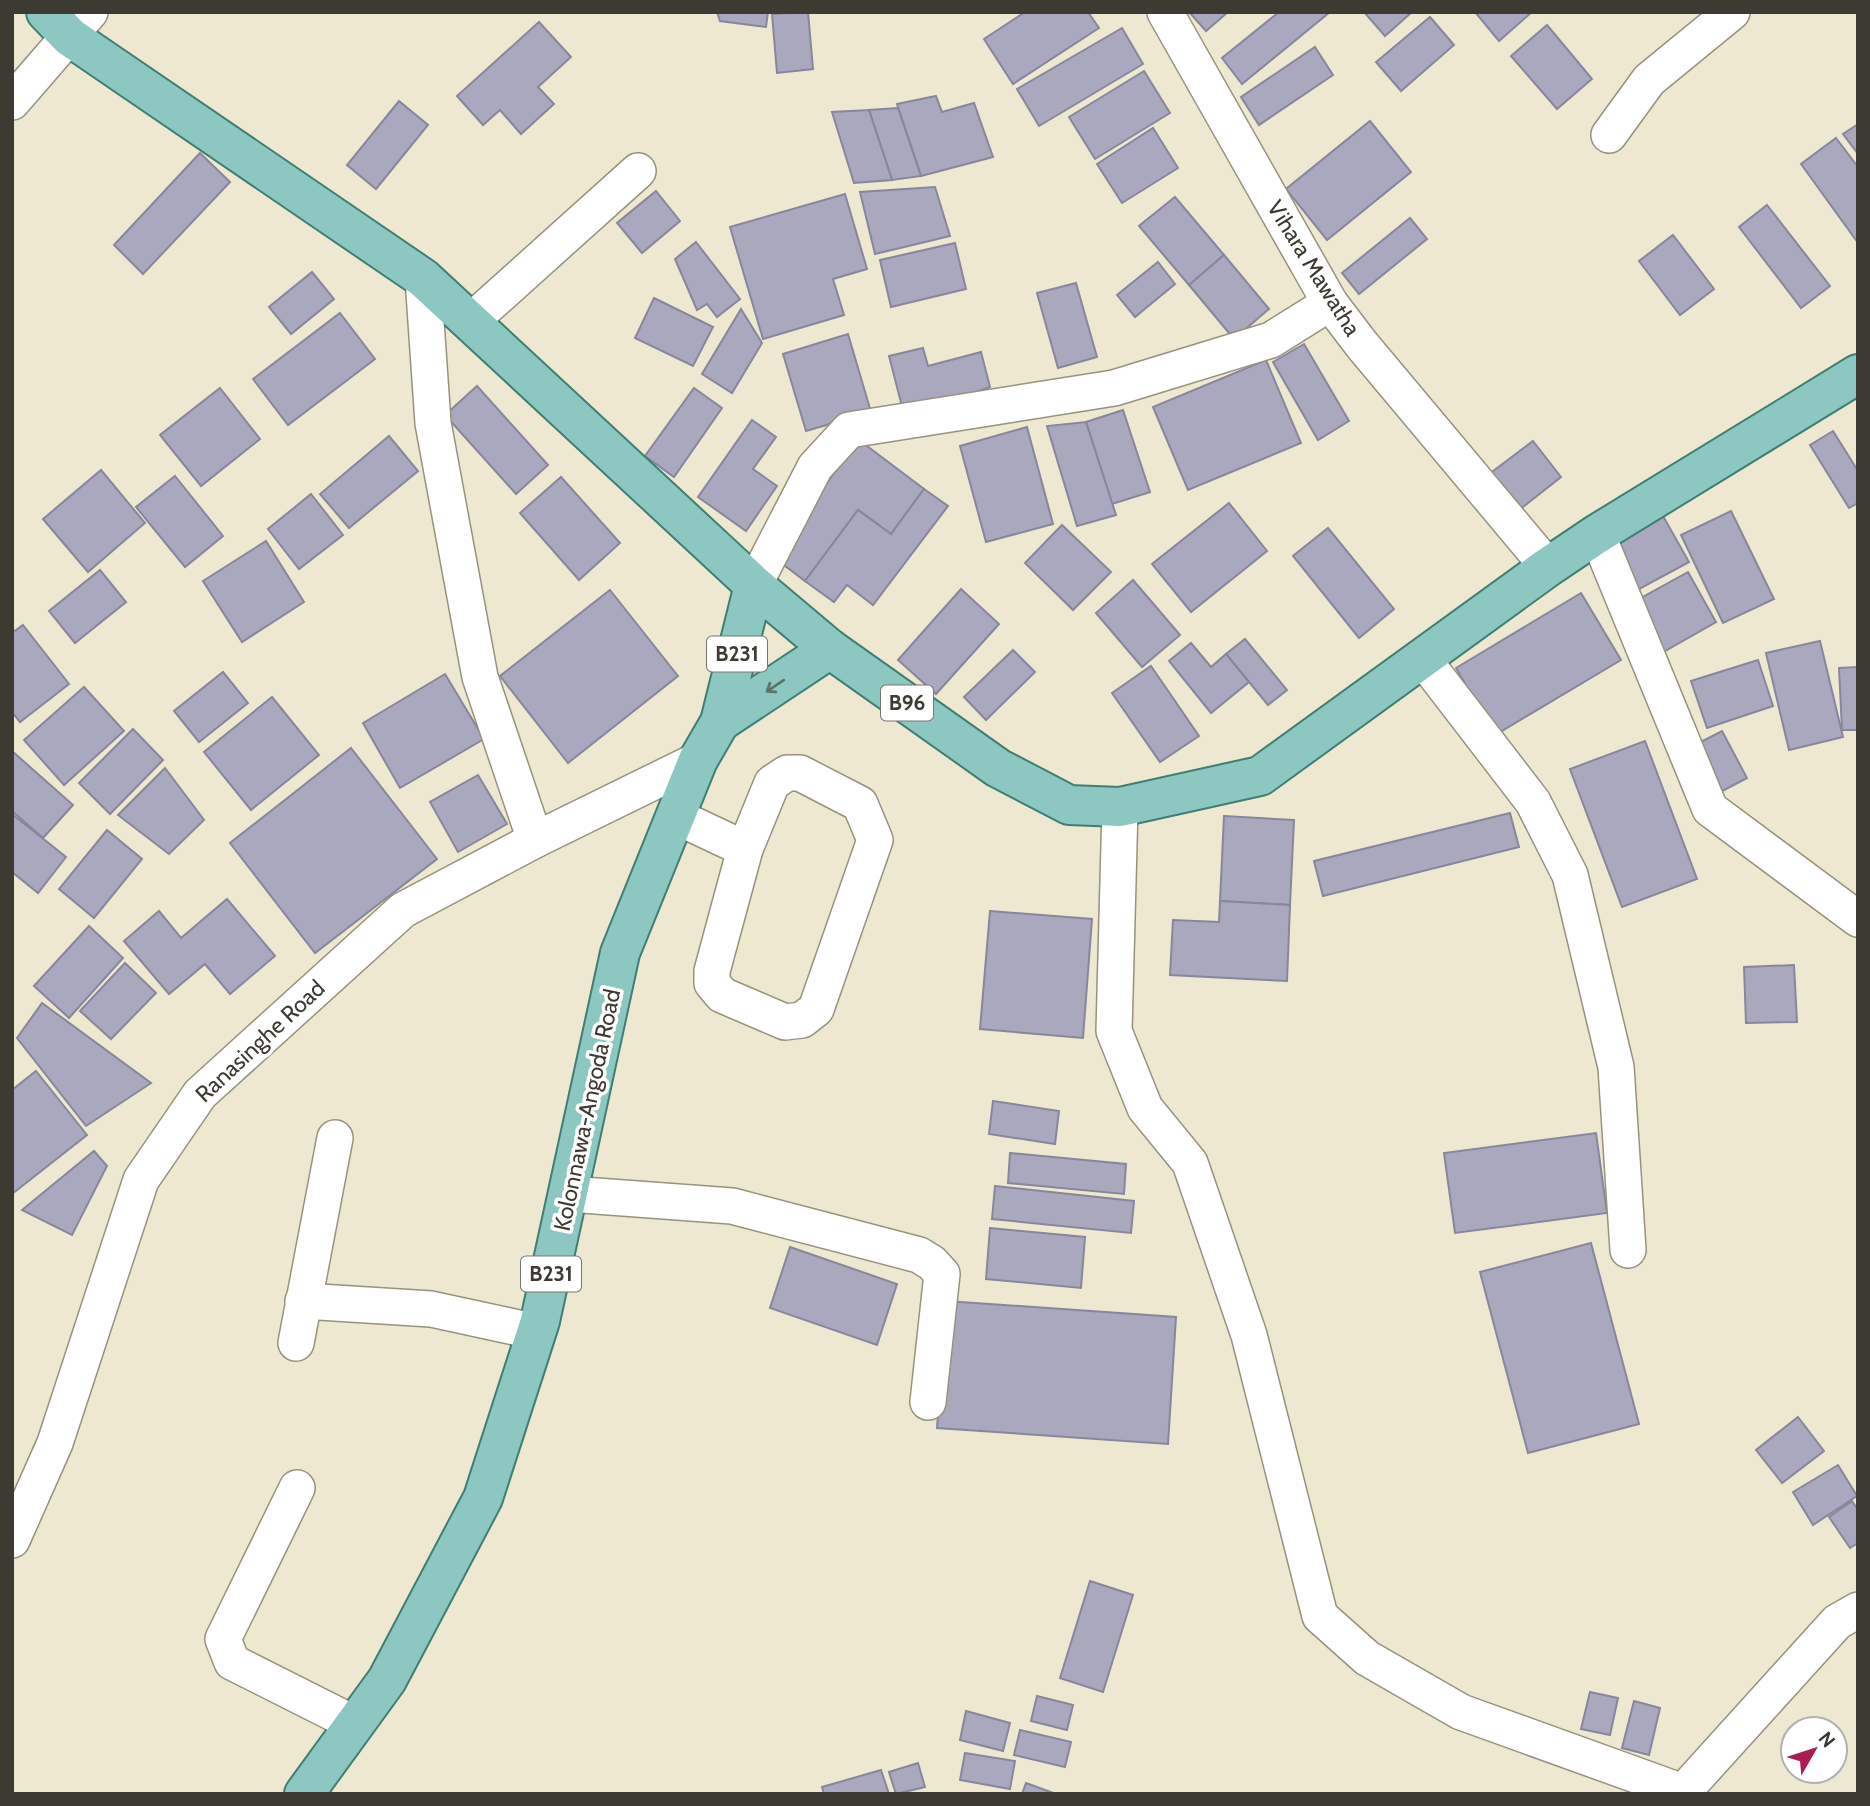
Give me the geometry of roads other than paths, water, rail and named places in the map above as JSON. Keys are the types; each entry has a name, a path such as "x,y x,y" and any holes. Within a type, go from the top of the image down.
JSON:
{"main road":[{"name":"B96","path":"69,21 423,278 754,585 830,649 998,768 1069,805 1120,807 1260,776 1597,534 1858,374"},
{"name":"Kolonnawa-Angoda Road","path":"304,1794 387,1680 483,1498 537,1332 620,953 698,761 720,722 754,585"},
{"name":"Kolonnawa-Angoda Road","path":"720,722 830,649"}],"street":[{"name":"Vihara Mawatha","path":"1165,12 1330,303 1548,567"},
{"path":"1609,135 1649,79 1732,12"},
{"path":"12,102 69,21"},
{"path":"470,322 638,171"},
{"path":"423,278 433,422 480,677 535,840"},
{"path":"754,585 815,467 849,430 1114,387 1271,340 1330,303"},
{"path":"1597,534 1710,809 1858,919"},
{"path":"1423,659 1533,803 1570,875 1616,1067 1628,1250"},
{"name":"Ranasinghe Road","path":"12,1540 55,1443 141,1180 200,1094 402,910 535,840 698,761"},
{"path":"787,773 800,773 860,804 875,839 816,1009 802,1020 785,1021 722,995 712,983 712,971 746,849 772,783 787,773"},
{"path":"1120,807 1114,1031 1145,1108 1190,1163 1249,1335 1320,1616 1367,1658 1461,1712 1682,1793 1837,1622 1858,1610"},
{"path":"675,816 746,849"},
{"path":"296,1343 335,1138"},
{"path":"569,1194 732,1206 919,1255 943,1274 928,1402"},
{"path":"303,1301 431,1309 537,1332"},
{"path":"297,1488 223,1639 232,1662 355,1724"}]}
